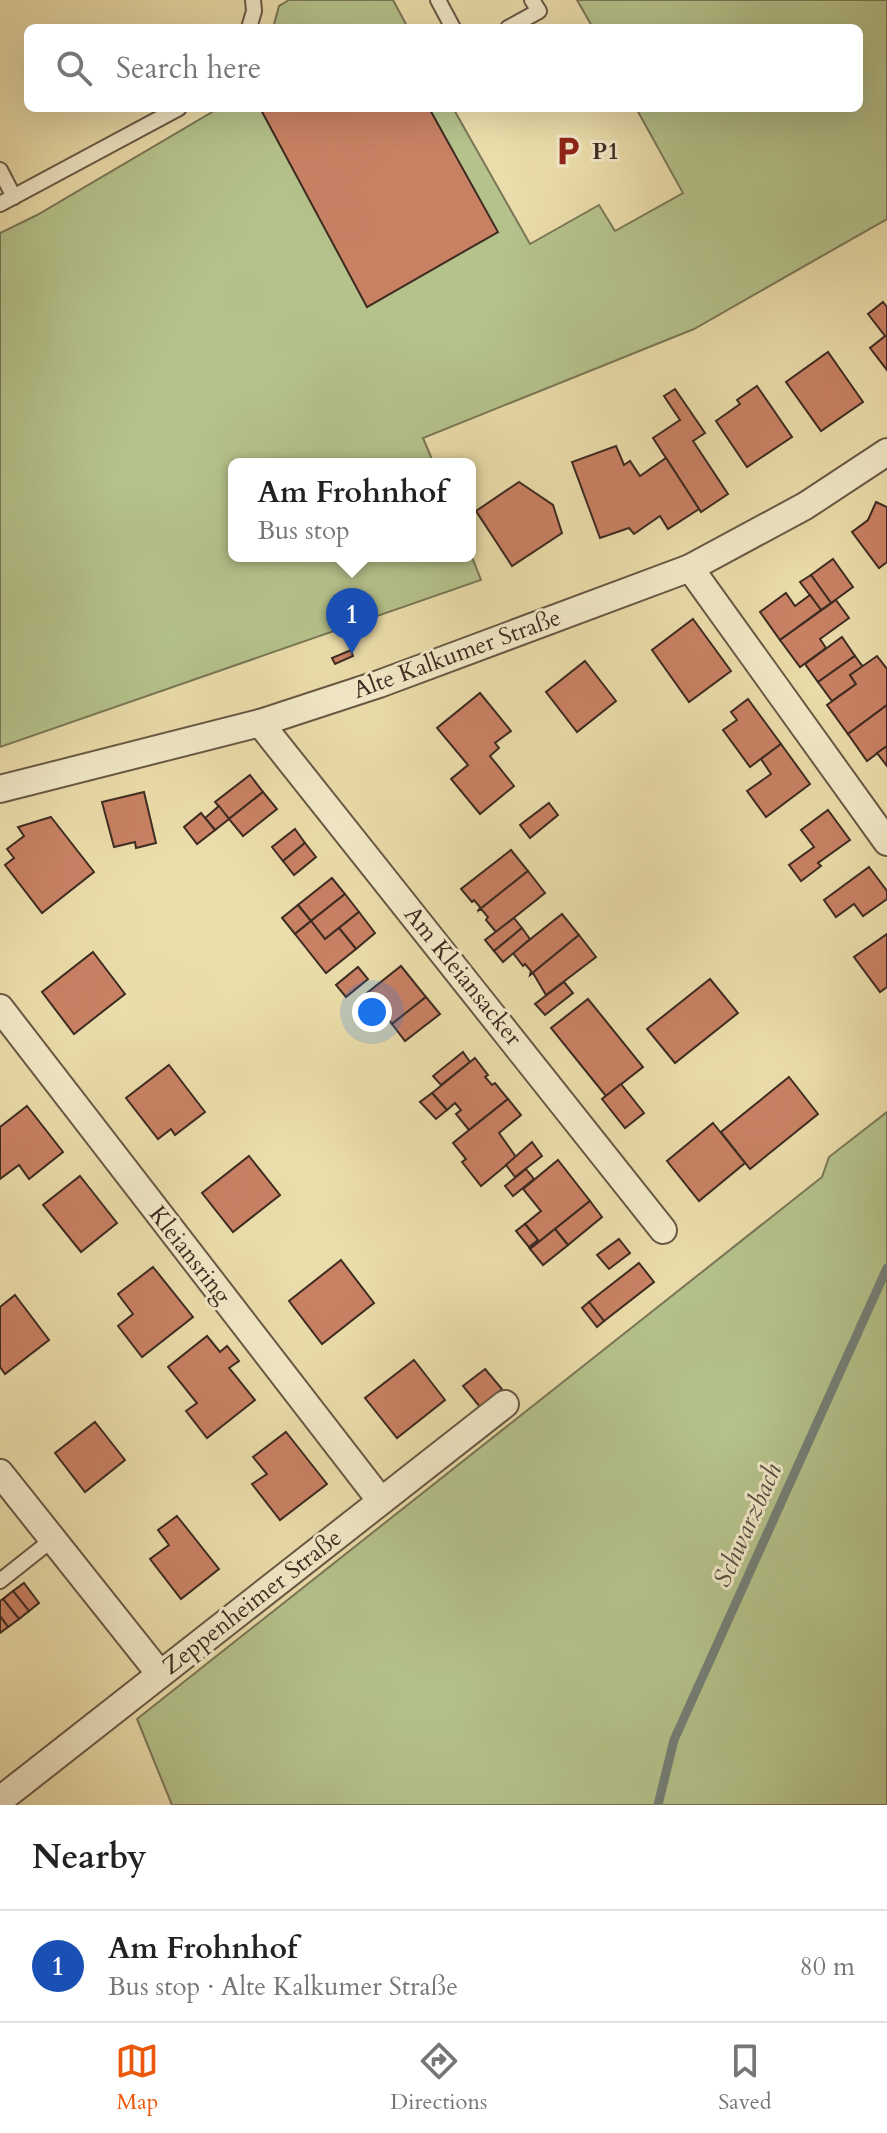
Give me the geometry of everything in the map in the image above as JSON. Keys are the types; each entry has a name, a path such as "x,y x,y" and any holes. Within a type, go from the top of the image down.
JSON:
{"street":[{"name":"Alte Kalkumer Straße","path":"0,789 260,723 379,684 690,568 805,506 887,452"},
{"path":"690,568 887,842"},
{"name":"Am Kleiansacker","path":"260,723 663,1230"},
{"name":"Kleiansring","path":"0,1008 381,1501"},
{"name":"Zeppenheimer Straße","path":"0,1800 505,1404"},
{"path":"0,1473 160,1674"}],"lane":[{"path":"250,24 253,0"},
{"path":"438,0 451,24"},
{"path":"515,24 539,11 532,0"},
{"path":"0,204 172,112"},
{"path":"0,170 14,197"},
{"path":"0,1581 53,1539"}],"green space":[{"path":"289,0 393,0 406,24 274,24 279,6"},
{"path":"577,0 887,0 887,219 694,329 423,438 431,458 228,458 228,562 474,562 481,580 0,747 0,233 37,215 212,112 455,112 530,244 599,205 615,231 683,193 638,112 863,112 863,24 591,24"},
{"path":"887,1112 887,1805 172,1805 137,1719 822,1177 829,1157"}],"building":[{"path":"262,112 431,112 498,232 367,307"},
{"path":"883,302 887,307 887,370 870,348 885,336 868,314"},
{"path":"828,352 863,402 821,431 786,382"},
{"path":"757,386 792,437 747,467 716,421 740,404 737,400"},
{"path":"675,389 705,433 693,441 728,494 701,512 653,438 680,420 664,396"},
{"path":"616,446 624,465 630,461 640,476 666,458 699,509 668,529 660,516 634,534 629,528 600,538 572,462"},
{"path":"519,482 553,505 562,533 512,566 476,511"},
{"path":"876,502 887,507 887,562 879,568 852,532 868,520"},
{"path":"833,559 853,587 831,603 811,575"},
{"path":"811,575 831,603 821,610 800,582"},
{"path":"786,593 795,606 810,595 821,610 780,640 760,612"},
{"path":"836,600 849,618 820,639 826,648 800,667 780,640"},
{"path":"693,619 731,671 689,702 652,650"},
{"path":"842,637 855,656 818,682 805,664"},
{"path":"351,650 353,656 335,664 332,658"},
{"path":"855,656 863,667 850,675 856,684 832,701 818,682"},
{"path":"877,656 887,669 887,705 848,734 827,705 856,684 850,675"},
{"path":"585,661 616,701 577,732 546,692"},
{"path":"480,693 511,731 495,743 499,748 490,756 514,786 480,814 451,779 468,765 437,728"},
{"path":"748,699 781,744 750,767 723,730 737,720 731,712"},
{"path":"887,705 887,746 867,761 848,734"},
{"path":"781,744 810,784 766,817 747,791 771,774 761,759"},
{"path":"887,746 887,766 877,753"},
{"path":"250,775 263,792 229,819 215,802"},
{"path":"144,792 156,843 136,848 135,842 114,847 102,802"},
{"path":"263,792 277,809 243,836 229,819"},
{"path":"549,803 558,815 530,838 520,825"},
{"path":"219,806 229,819 215,830 205,818"},
{"path":"828,810 850,840 818,863 821,866 801,881 789,865 814,847 801,830"},
{"path":"201,813 215,830 197,844 184,827"},
{"path":"51,817 94,872 42,913 5,865 14,858 7,849 24,836 18,827"},
{"path":"295,829 305,843 283,861 272,847"},
{"path":"305,843 316,857 294,875 283,861"},
{"path":"511,850 528,871 479,910 474,900 472,902 461,889"},
{"path":"869,867 887,891 887,899 863,916 854,904 836,917 824,900"},
{"path":"528,871 545,893 496,932 486,920 488,917 479,910"},
{"path":"332,878 345,894 311,921 298,905"},
{"path":"345,894 359,912 325,939 311,921"},
{"path":"298,905 311,921 295,934 282,918"},
{"path":"359,912 375,933 356,949 339,928"},
{"path":"562,914 579,935 530,975 531,971 513,953"},
{"path":"514,918 522,928 494,951 485,940"},
{"path":"311,921 325,939 339,928 356,949 326,973 295,934"},
{"path":"522,928 530,939 503,962 494,951"},
{"path":"887,934 887,987 880,992 854,957"},
{"path":"579,935 596,957 546,995 533,973 530,975"},
{"path":"93,952 125,994 74,1034 42,992"},
{"path":"401,966 426,997 392,1024 367,993"},
{"path":"358,967 368,979 346,997 336,985"},
{"path":"710,979 738,1013 675,1063 647,1029"},
{"path":"564,982 573,993 545,1015 535,1004"},
{"path":"426,997 440,1014 405,1041 392,1024"},
{"path":"588,999 643,1067 606,1096 551,1028"},
{"path":"463,1052 470,1062 441,1085 433,1076"},
{"path":"475,1058 488,1075 485,1077 492,1085 495,1083 508,1099 469,1130 456,1114 461,1110 455,1103 447,1110 432,1093"},
{"path":"169,1065 205,1112 175,1135 171,1129 158,1139 126,1098"},
{"path":"789,1077 818,1114 750,1169 721,1132"},
{"path":"621,1084 644,1113 625,1128 602,1099"},
{"path":"432,1093 447,1110 436,1119 420,1102"},
{"path":"508,1099 521,1115 499,1133 516,1157 481,1186 462,1162 466,1159 453,1143"},
{"path":"27,1106 63,1152 29,1179 19,1165 0,1179 0,1127"},
{"path":"713,1123 745,1163 699,1201 667,1161"},
{"path":"532,1142 542,1156 515,1177 506,1165"},
{"path":"249,1156 280,1195 233,1232 202,1193"},
{"path":"558,1160 590,1201 530,1249 538,1240 525,1224 541,1211 523,1189"},
{"path":"526,1169 534,1179 513,1196 505,1186"},
{"path":"80,1176 117,1223 81,1252 43,1205"},
{"path":"590,1201 602,1217 568,1245 555,1229"},
{"path":"525,1224 538,1240 529,1247 516,1231"},
{"path":"555,1229 568,1245 543,1265 530,1249"},
{"path":"619,1239 630,1253 609,1269 597,1255"},
{"path":"341,1260 374,1303 322,1344 289,1301"},
{"path":"639,1263 654,1282 604,1321 589,1302"},
{"path":"153,1267 193,1317 142,1357 118,1326 133,1314 118,1294"},
{"path":"15,1295 49,1340 5,1374 0,1367 0,1307"},
{"path":"589,1302 604,1321 597,1327 582,1308"},
{"path":"207,1336 220,1352 227,1346 239,1361 229,1368 255,1400 207,1438 186,1411 197,1403 168,1367"},
{"path":"414,1360 445,1400 397,1438 365,1398"},
{"path":"485,1369 502,1389 480,1407 463,1386"},
{"path":"95,1422 125,1460 85,1492 55,1453"},
{"path":"286,1432 327,1484 280,1520 252,1484 267,1474 253,1457"},
{"path":"177,1516 219,1569 181,1599 150,1559 169,1545 158,1530"},
{"path":"24,1583 39,1603 29,1611 13,1591"},
{"path":"13,1591 29,1611 19,1619 3,1599"},
{"path":"3,1599 19,1619 8,1627 0,1616 0,1601"},
{"path":"0,1616 8,1627 0,1633"}],"waterway":[{"name":"Schwarzbach","path":"658,1805 674,1740 887,1268"}],"place":[{"name":"P1","path":"568,151"},
{"name":"Am Frohnhof","path":"352,654"}]}
